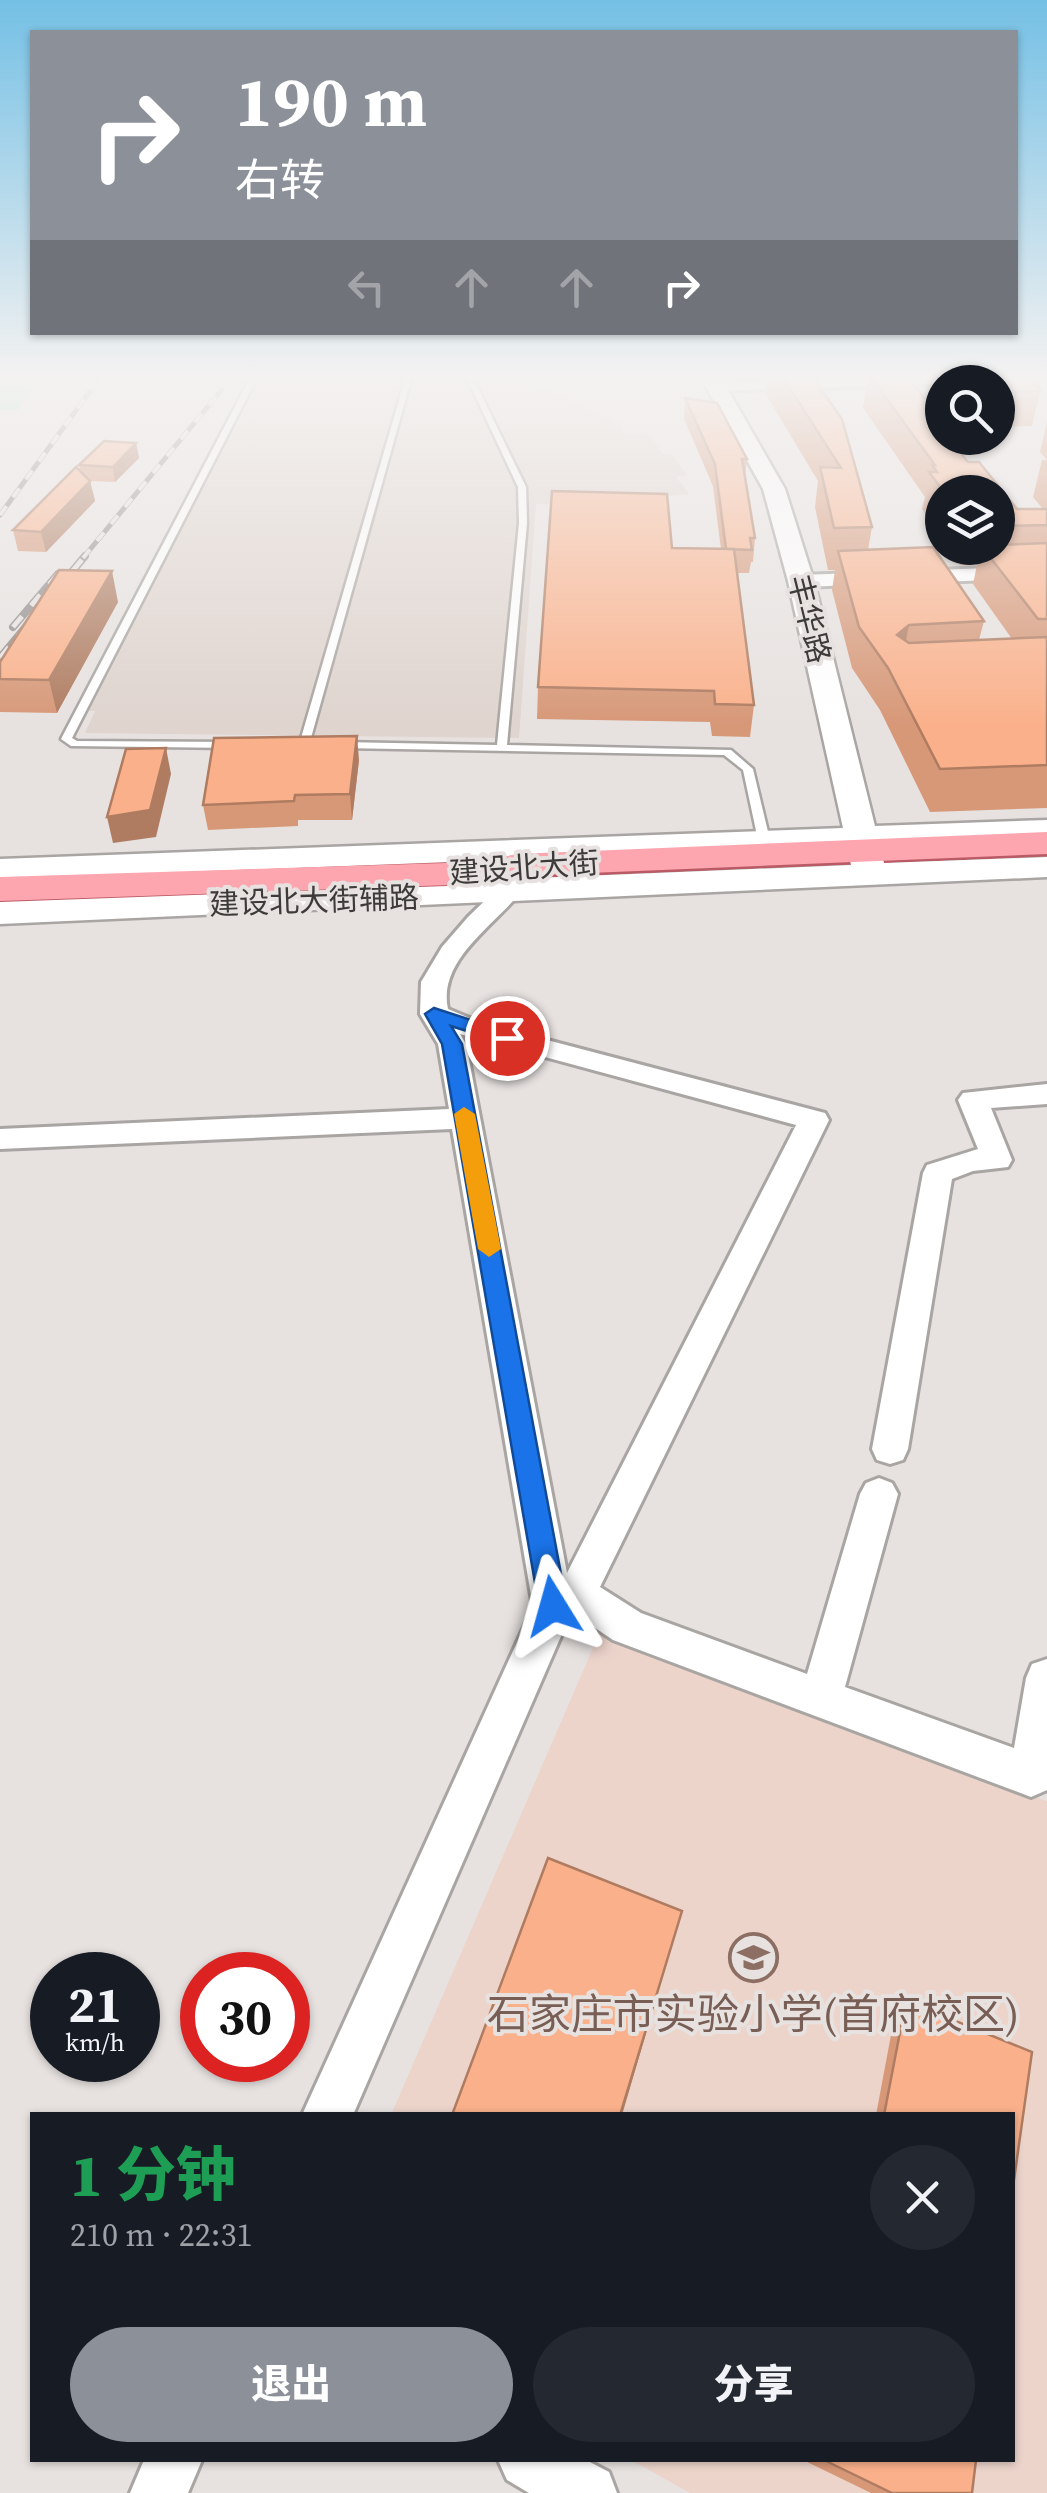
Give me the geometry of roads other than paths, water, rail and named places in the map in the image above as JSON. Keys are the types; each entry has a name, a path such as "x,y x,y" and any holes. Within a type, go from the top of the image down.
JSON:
{"main road":[{"name":"建设北大街","path":"0,889 494,881 517,865 865,856 1047,843"},
{"path":"865,856 1047,853"}],"street":[{"name":"丰华路","path":"775,492 865,856"},
{"path":"800,581 1047,572"},
{"name":"建设北大街辅路","path":"865,856 1047,830"},
{"name":"建设北大街辅路","path":"0,869 764,840 865,856 1047,867"},
{"path":"494,881 432,989 434,1014 452,1044 565,1600"},
{"name":"建设北大街辅路","path":"0,913 474,896 494,881"},
{"path":"328,2112 565,1600 814,1120 469,1028 434,1014"},
{"path":"890,1449 938,1173 970,1160 997,1160 973,1100 1047,1094"},
{"path":"0,1140 465,1118"},
{"path":"822,1699 878,1494"},
{"path":"565,1600 627,1627 1031,1776 1047,1678"},
{"path":"158,2493 172,2462"},
{"path":"531,2462 588,2493"}],"lane":[{"path":"194,492 66,739 74,744 247,745"},
{"path":"304,745 375,492"},
{"path":"502,746 523,522 522,492"},
{"path":"285,745 727,752 748,768 764,840"}],"railway":[{"path":"0,515 16,492"},
{"path":"83,558 137,492"},
{"path":"55,592 85,556"},
{"path":"13,627 58,574"},
{"path":"0,658 29,623"}],"place":[{"name":"石家庄市实验小学(首府校区)","path":"753,1958"}]}
